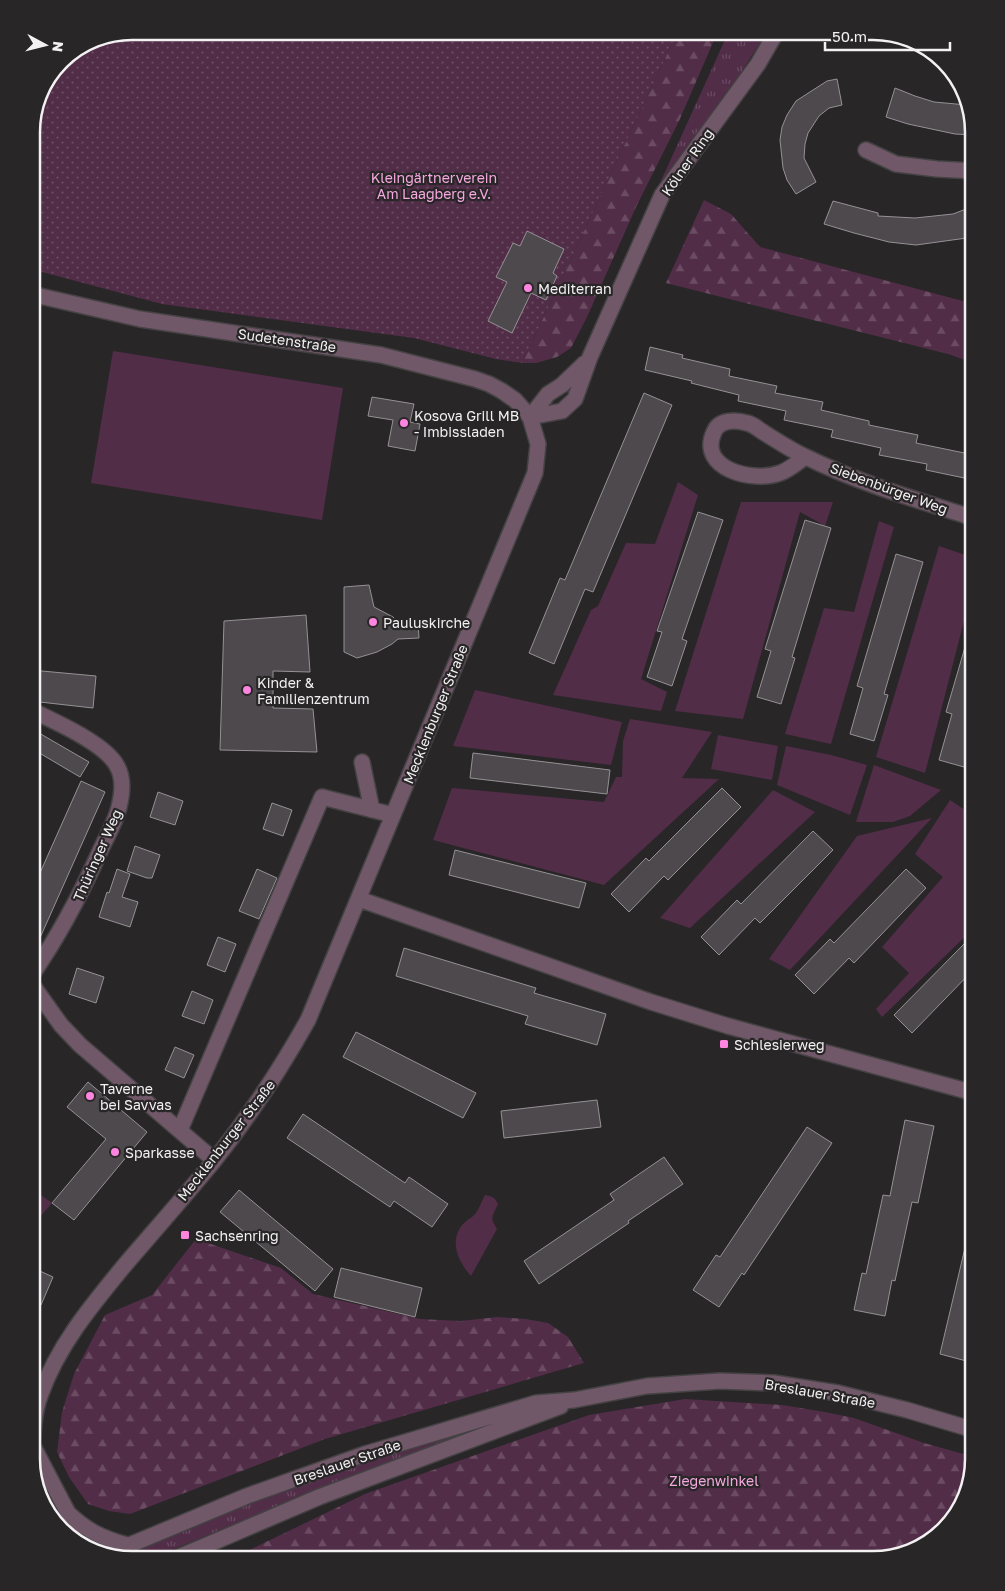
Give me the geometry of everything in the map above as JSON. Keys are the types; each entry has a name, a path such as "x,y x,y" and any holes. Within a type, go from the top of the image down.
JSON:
{"street":[{"name":"Kölner Ring","path":"530,417 562,411 575,399 590,358 662,196 758,64 772,40"},
{"path":"866,150 896,164 965,171"},
{"name":"Sudetenstraße","path":"40,296 140,318 336,347 381,355 443,370 489,384 515,400 530,417"},
{"name":"Kölner Ring","path":"530,417 548,394 562,385 590,358"},
{"name":"Mecklenburger Straße","path":"40,1396 54,1363 73,1332 114,1278 214,1160 254,1109 285,1062 308,1020 536,473 538,444 530,417"},
{"name":"Siebenbürger Weg","path":"805,457 780,473 761,476 743,475 733,472 720,464 712,455 710,445 715,428 723,422 735,420 749,423 805,457 869,483 965,515"},
{"name":"Thüringer Weg","path":"40,715 105,752 117,766 121,778 122,793 119,810 86,884 53,945 40,963"},
{"path":"362,762 372,810"},
{"path":"180,1130 322,797 393,815"},
{"path":"359,900 651,1002 728,1026 965,1091"},
{"path":"40,996 80,1045 214,1160"},
{"name":"Breslauer Straße","path":"117,1550 247,1496 365,1454 536,1403 574,1400 647,1386 720,1381 774,1383 838,1393 907,1410 965,1427"},
{"name":"Breslauer Straße","path":"193,1551 319,1496 535,1417 574,1400"},
{"path":"40,1460 68,1513 71,1527"},
{"path":"68,1513 82,1526 108,1539 127,1545"}],"green space":[{"name":"Kleingärtnerverein Am Laagberg e.V.","path":"132,40 674,40 522,363 496,359 414,338 162,304 40,271 40,126 47,97 59,76 64,70 70,70 70,65 81,56 97,47 114,42"},
{"path":"674,40 714,40 679,121 637,205 587,317 571,348 557,357 536,363 522,363"},
{"path":"725,40 762,40 740,74 660,183"},
{"path":"704,200 731,214 760,247 965,302 965,360 948,354 666,283"},
{"path":"113,351 343,388 322,520 91,483"},
{"path":"678,482 698,495 641,679 667,692 661,711 553,695 591,610 598,606 626,543 655,544"},
{"path":"741,502 833,502 825,526 800,512 743,719 675,711"},
{"path":"879,521 894,527 831,744 785,734 824,608 854,612"},
{"path":"939,546 965,555 965,617 925,773 876,757"},
{"path":"475,690 622,722 611,765 453,746"},
{"path":"630,719 712,732 682,778 719,779 604,885 433,840 452,788 604,802 616,777 622,777 623,741"},
{"path":"718,735 778,746 772,780 711,769"},
{"path":"786,746 831,755 867,765 850,815 777,785"},
{"path":"874,765 941,790 910,816 893,822 856,822"},
{"path":"773,790 815,812 690,928 660,918"},
{"path":"950,800 965,810 965,937 882,1017 876,1009 909,973 882,947 943,877 915,854"},
{"path":"932,818 790,970 769,959 857,836"},
{"path":"40,1194 52,1203 40,1217"},
{"path":"485,1195 493,1197 498,1204 492,1219 497,1229 471,1276 459,1258 456,1244 457,1236 464,1223 476,1213"},
{"path":"196,1239 281,1268 313,1294 420,1319 461,1321 497,1317 548,1323 568,1337 584,1363 325,1439 130,1514 109,1511 88,1504 69,1477 57,1452 62,1412 74,1374 105,1315 152,1295"},
{"name":"Ziegenwinkel","path":"685,1399 782,1405 854,1418 924,1443 965,1454 964,1471 953,1505 938,1524 929,1532 913,1541 885,1550 248,1551 365,1494 589,1415"},
{"path":"457,1434 459,1438 315,1491 169,1551 137,1551 136,1548 250,1503 364,1462"},
{"path":"41,1471 59,1514 45,1488"}],"building":[{"path":"837,79 842,105 829,108 819,116 808,133 805,144 804,158 816,182 796,194 787,180 783,168 780,140 782,127 796,101 827,81"},
{"path":"895,88 934,102 960,104 965,135 908,124 886,117"},
{"path":"833,201 878,213 878,216 915,218 953,214 965,209 965,238 916,245 889,242 824,224"},
{"name":"Mediterran","path":"527,231 564,249 553,273 557,276 546,300 531,293 512,333 488,321 507,282 496,277 513,243 520,246"},
{"path":"650,347 683,355 682,358 730,369 729,376 777,386 775,393 823,402 821,410 869,421 869,425 918,435 916,443 965,453 965,478 926,470 927,464 879,455 881,448 831,437 833,430 784,420 786,411 738,401 739,395 645,370"},
{"path":"644,393 672,405 593,592 585,589 554,664 529,653 560,578 565,580"},
{"name":"Kosova Grill MB - Imbissladen","path":"372,397 414,404 410,422 420,424 415,451 388,446 393,420 368,416"},
{"path":"698,512 723,520 682,639 687,641 672,686 647,677 662,632 657,631"},
{"path":"805,520 831,528 792,657 795,658 781,704 757,697 771,651 765,649"},
{"path":"896,554 923,562 884,694 888,695 874,741 850,734 863,688 857,686"},
{"name":"Pauluskirche","path":"369,585 374,607 397,621 418,623 419,638 398,639 377,652 357,658 344,652 344,587"},
{"name":"Kinder & Familienzentrum","path":"306,615 310,672 273,671 273,708 313,709 317,752 220,750 224,621"},
{"path":"965,647 964,767 939,760 952,714 946,712"},
{"path":"40,671 96,676 93,708 40,702"},
{"path":"40,734 89,762 80,777 40,753"},
{"path":"473,753 610,770 607,794 470,778"},
{"path":"81,781 105,792 40,938 40,873"},
{"path":"722,788 741,807 668,880 664,876 629,912 611,894 646,858 649,861"},
{"path":"158,792 183,801 175,825 150,817"},
{"path":"272,803 292,810 283,836 263,829"},
{"path":"813,831 833,850 760,923 755,918 719,955 701,937 737,900 741,904"},
{"path":"135,846 160,855 152,878 127,871"},
{"path":"455,850 586,883 579,908 449,875"},
{"path":"117,869 130,874 122,897 138,902 130,927 99,917"},
{"path":"257,869 277,878 259,919 239,911"},
{"path":"906,869 926,888 854,963 849,958 814,994 795,975 830,939 834,943"},
{"path":"218,937 236,944 225,972 207,965"},
{"path":"964,944 965,978 912,1033 894,1015"},
{"path":"404,948 536,988 534,993 606,1014 597,1045 525,1024 528,1016 396,976"},
{"path":"77,968 104,977 96,1003 69,994"},
{"path":"192,991 213,1000 204,1024 182,1016"},
{"path":"356,1032 476,1093 463,1118 343,1057"},
{"path":"175,1047 194,1055 184,1078 165,1070"},
{"path":"88,1082 147,1132 74,1220 52,1203 106,1139 67,1107"},
{"path":"597,1100 601,1127 504,1138 501,1111"},
{"path":"303,1114 405,1183 409,1177 448,1204 432,1227 394,1201 390,1207 287,1138"},
{"path":"905,1120 934,1126 918,1203 912,1202 895,1281 892,1280 885,1316 854,1310 862,1273 866,1274 883,1195 890,1196"},
{"path":"807,1127 832,1143 744,1275 742,1273 719,1307 693,1290 716,1255 720,1257"},
{"path":"664,1157 683,1184 539,1284 524,1261 614,1200 610,1194"},
{"path":"239,1190 333,1269 315,1291 220,1212"},
{"path":"965,1248 965,1361 940,1354"},
{"path":"341,1268 422,1288 415,1317 334,1297"},
{"path":"40,1271 53,1277 40,1305"}],"place":[{"name":"Mediterran","path":"528,288"},
{"name":"Kosova Grill MB - Imbissladen","path":"404,423"},
{"name":"Pauluskirche","path":"373,622"},
{"name":"Kinder & Familienzentrum","path":"247,690"},
{"name":"Schlesierweg","path":"724,1044"},
{"name":"Taverne bei Savvas","path":"90,1096"},
{"name":"Sparkasse","path":"115,1152"},
{"name":"Sachsenring","path":"185,1235"}]}
